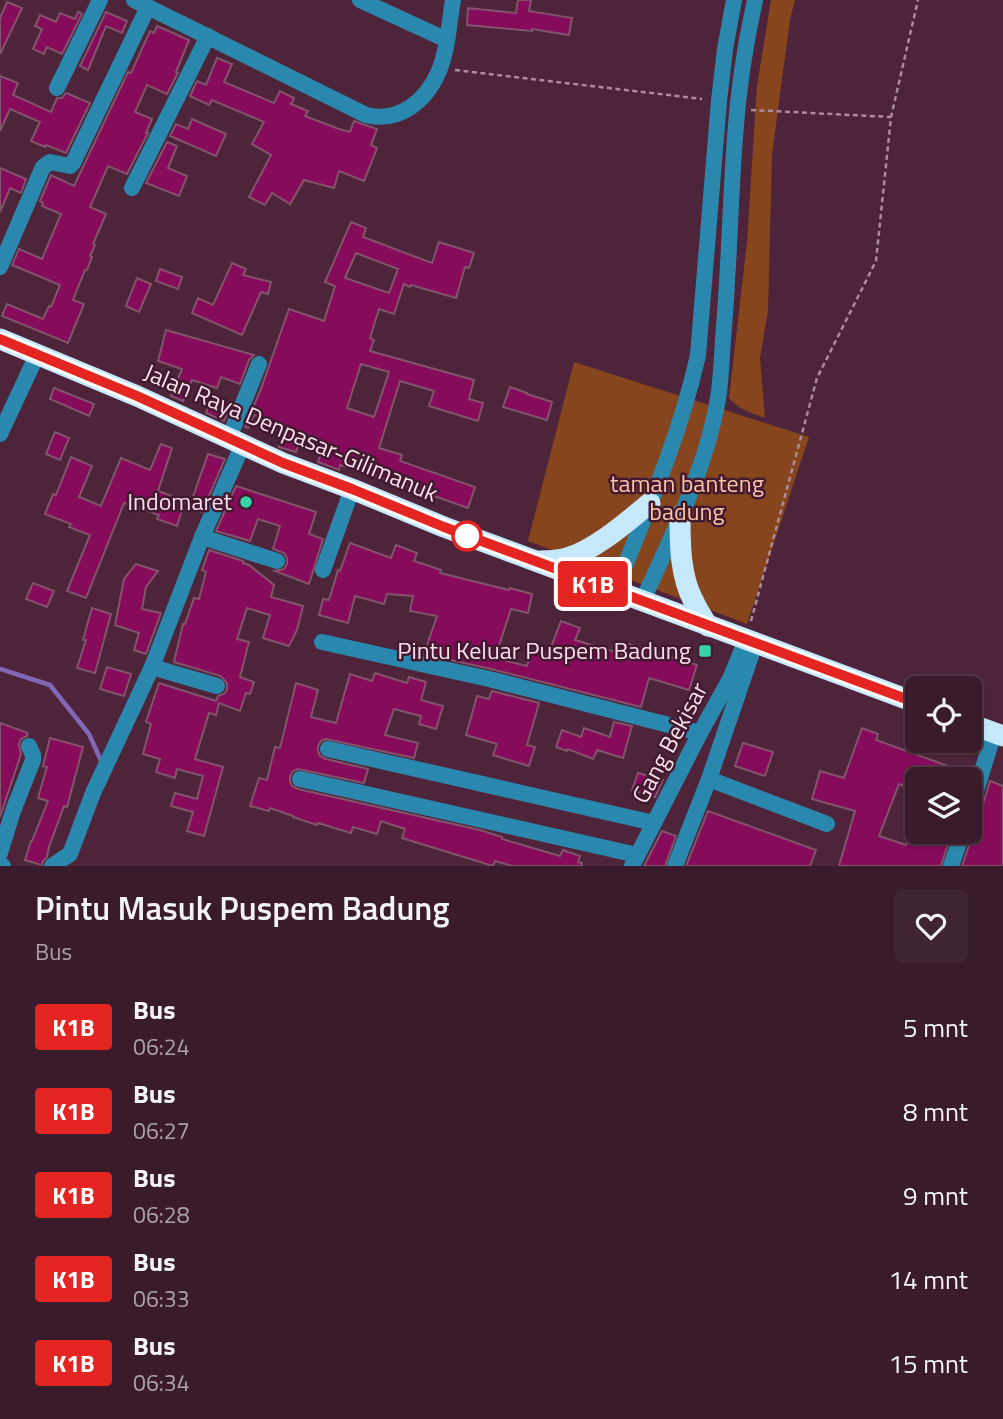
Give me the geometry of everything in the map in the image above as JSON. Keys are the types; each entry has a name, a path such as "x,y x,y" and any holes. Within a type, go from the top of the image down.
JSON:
{"highway":[{"name":"Jalan Raya Denpasar-Gilimanuk","path":"0,339 137,396 283,463 444,527 905,699"},
{"path":"531,561 555,561 581,553 650,503"},
{"path":"680,516 680,551 685,575 692,601 708,626"},
{"path":"982,729 999,735"}],"street":[{"path":"57,88 100,0"},
{"path":"360,0 447,40"},
{"path":"0,267 43,167 50,162 69,166 73,163 141,4 366,115 375,117 398,114 414,106 431,86 440,69 453,0"},
{"path":"642,602 680,516 690,391 698,355 724,49 734,0"},
{"path":"614,592 650,503 686,456 708,441 719,393 743,55 755,0"},
{"path":"131,188 208,36"},
{"path":"0,434 37,355"},
{"path":"52,866 70,854 93,793 152,667 202,537 260,364"},
{"path":"323,570 352,489"},
{"path":"202,537 277,561"},
{"path":"322,642 489,679 699,733"},
{"path":"675,866 709,779 750,642"},
{"name":"Gang Bekisar","path":"634,861 699,733 750,642"},
{"path":"152,667 216,686"},
{"path":"982,779 999,735"},
{"path":"0,853 33,760 29,746"},
{"path":"328,748 654,823"},
{"path":"299,779 634,861"},
{"path":"709,779 827,824"},
{"path":"951,866 959,844"}],"path":[{"path":"750,642 817,378 876,261 891,117 918,0"},
{"path":"440,69 719,101"},
{"path":"738,110 891,117"}],"green space":[{"path":"771,0 795,0 790,19 772,155 768,311 760,358 765,418 742,409 729,398 747,242 757,86"},
{"name":"taman banteng badung","path":"574,362 809,437 747,624 528,541"}],"building":[{"path":"518,0 531,0 529,11 572,18 569,35 532,29 467,25 468,8 516,13"},
{"path":"7,2 22,8 0,54 0,18"},
{"path":"78,12 82,14 62,54 47,47 44,54 33,49 42,29 35,26 40,15 56,22 60,13 75,19"},
{"path":"106,12 127,21 122,33 106,26 88,70 80,66"},
{"path":"157,26 189,40 176,72 178,73 167,94 147,85 135,112 152,119 148,133 127,174 108,166 90,207 106,214 93,244 92,257 73,300 84,304 68,343 2,316 7,304 43,319 60,285 12,265 19,249 42,259 61,214 42,206 40,201 51,175 74,186 128,72 131,73 150,31 154,33"},
{"path":"217,58 232,64 224,82 274,103 280,91 294,98 291,104 308,111 305,116 339,129 350,132 354,121 377,129 371,145 377,148 364,181 339,171 334,188 304,180 290,204 272,193 265,205 249,197 271,155 252,144 264,122 212,100 209,105 190,96 197,81 206,85"},
{"path":"0,76 18,83 13,95 51,112 57,98 62,98 66,93 90,103 66,153 31,141 40,122 10,109 0,131"},
{"path":"192,119 226,134 216,156 170,136 176,124 188,129"},
{"path":"167,142 177,146 168,168 187,176 179,196 146,183"},
{"path":"0,168 26,179 21,193 10,188 0,212"},
{"path":"351,222 366,228 363,237 432,263 439,242 474,253 469,268 465,267 456,298 404,284 394,314 379,309 370,338 374,340 370,351 474,380 469,399 483,403 478,421 429,406 434,391 400,381 379,448 402,455 400,461 475,487 468,508 340,465 339,470 318,462 324,444 301,437 296,452 279,447 285,426 254,415 248,428 245,427 289,309 324,321 335,286 325,282","holes":["356,253 398,269 389,293 345,278","361,364 389,372 374,417 347,408"]},
{"path":"232,263 246,269 243,275 271,282 268,294 261,292 242,335 192,313 198,298 213,305"},
{"path":"160,269 182,277 178,289 156,281"},
{"path":"137,278 151,284 139,312 126,306"},
{"path":"166,330 254,355 249,360 240,384 221,377 217,388 192,380 183,401 171,396 182,369 158,361"},
{"path":"510,387 552,402 547,420 503,407"},
{"path":"54,388 94,404 89,416 50,399"},
{"path":"211,399 230,407 224,421 206,413"},
{"path":"55,432 69,438 60,460 46,454"},
{"path":"161,444 172,448 158,491 185,501 177,526 157,519 159,515 124,503 86,598 67,591 90,535 45,514 53,494 56,495 71,457 92,466 79,497 101,506 121,458 150,470"},
{"path":"208,454 225,459 202,512 189,508"},
{"path":"236,486 316,512 309,534 323,539 309,584 275,571 284,569 287,564 284,553 273,549 280,526 258,519 250,541 216,531"},
{"path":"350,543 391,558 396,545 417,553 414,561 441,570 440,573 532,594 528,613 511,609 495,658 527,666 532,650 548,655 561,621 580,628 575,640 626,655 629,644 697,665 689,690 649,678 641,707 424,654 437,616 410,611 413,596 387,594 384,604 355,596 348,623 319,615 323,599 329,600"},
{"path":"209,550 249,565 274,585 271,597 303,606 297,630 289,646 263,638 270,615 247,608 237,639 249,642 240,677 254,682 250,694 246,693 240,711 219,703 216,715 209,713 195,759 223,767 204,836 187,831 193,812 171,806 175,793 197,799 203,776 177,769 175,778 156,772 160,759 143,754 151,724 146,722 159,683 216,701 218,696 227,690 227,683 221,676 174,662 183,624 194,598 199,599 206,572 202,570"},
{"path":"136,564 158,571 146,587 142,609 161,613 146,654 134,650 139,633 115,625 124,579"},
{"path":"33,583 54,591 47,607 26,599"},
{"path":"92,608 111,614 95,673 77,668"},
{"path":"107,667 131,674 124,696 100,689"},
{"path":"375,673 407,683 409,677 426,682 421,700 443,706 436,729 419,724 421,716 394,709 385,735 418,743 414,758 326,739 318,746 320,756 368,769 364,783 298,769 290,776 292,786 480,830 560,856 563,850 580,856 578,862 582,863 582,866 512,866 495,861 493,866 402,838 405,829 381,821 377,834 353,827 351,833 318,823 317,825 270,808 269,811 250,806 259,778 267,780 275,747 280,748 296,683 318,690 311,717 336,723 350,674 372,681"},
{"path":"492,691 539,703 527,745 535,747 529,766 493,755 497,744 466,735 477,696 489,699"},
{"path":"614,722 632,726 623,758 597,750 593,759 556,747 562,730 581,737 584,728 610,737"},
{"path":"0,723 28,733 19,744 21,754 0,817"},
{"path":"862,728 878,734 876,740 905,750 905,753 951,767 905,767 905,786 899,784 879,836 906,845 948,844 941,866 839,866 855,811 812,799 820,771 844,778"},
{"path":"50,738 83,747 67,807 64,806 42,865 25,860 48,801 38,798 47,767 43,766"},
{"path":"743,743 773,752 765,776 735,766"},
{"path":"638,773 663,780 655,797 632,790"},
{"path":"990,781 1003,786 1003,866 962,866 970,844 982,844 982,807"},
{"path":"708,811 816,850 810,866 686,866"},
{"path":"662,831 676,836 665,866 644,866"}],"waterway":[{"path":"0,669 50,685 89,734 102,763"}],"bus line":[{"name":"K1B","path":"0,339 137,396 283,463 444,527 905,698"}],"place":[{"name":"Indomaret","path":"246,502"},
{"name":"Pintu Keluar Puspem Badung","path":"705,651"}]}
